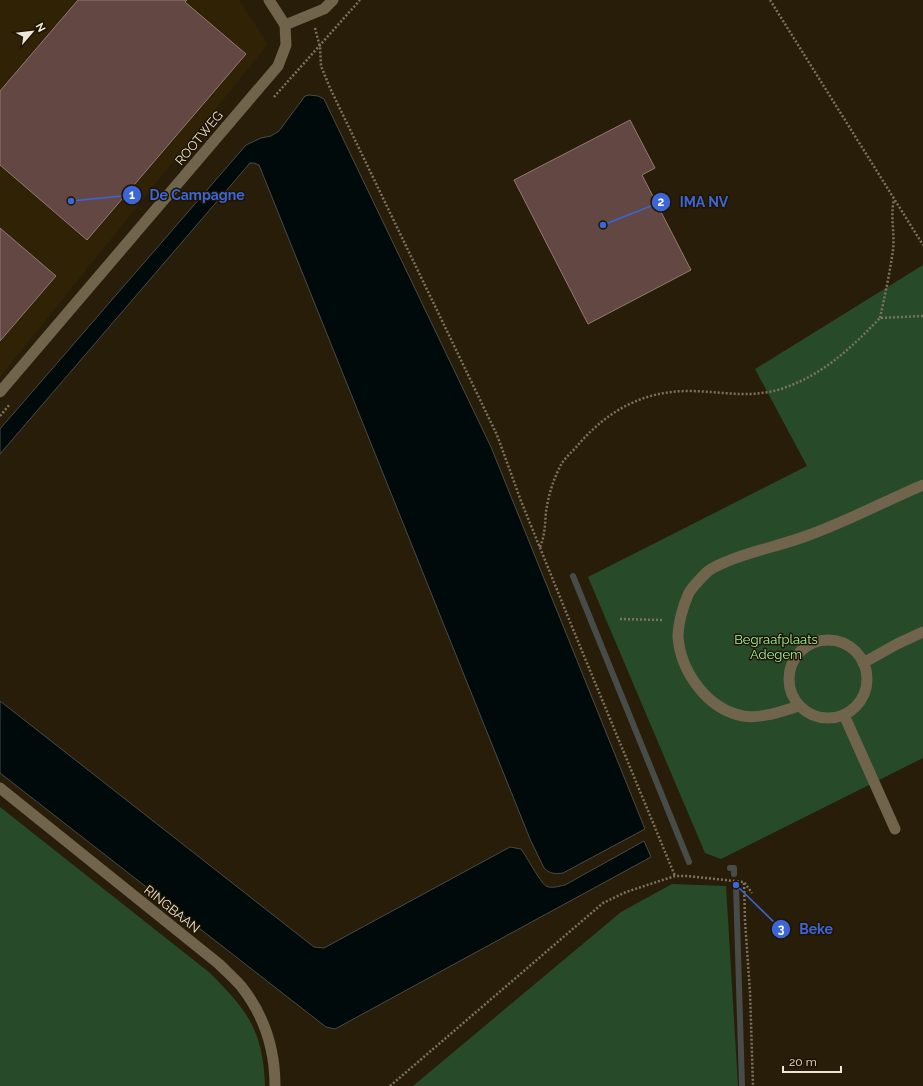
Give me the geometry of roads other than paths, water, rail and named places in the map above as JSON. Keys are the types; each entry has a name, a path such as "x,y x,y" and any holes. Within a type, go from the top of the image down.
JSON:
{"street":[{"name":"ROOTWEG","path":"0,392 278,66 286,45 285,25 269,0"},
{"path":"285,25 324,9 333,0"},
{"path":"799,706 776,713 743,716 734,713 710,700 696,685 684,663 680,648 678,635 688,594 707,572 718,566 739,557 824,530 923,485"},
{"path":"863,663 897,644 923,632"},
{"path":"826,640 839,642 851,648 863,663 866,670 867,683 863,696 855,707 844,715 832,718 820,718 799,706 792,695 789,683 790,671 794,659 802,650 812,643 826,640"},
{"path":"844,715 896,829"},
{"name":"RINGBAAN","path":"0,788 219,964 240,985 253,1003 264,1023 273,1056 275,1086"}],"waterway":[{"path":"573,576 689,862"},
{"path":"730,868 734,868 734,874"},
{"path":"736,885 742,1086"}],"place":[{"name":"De Campagne","path":"71,201"},
{"name":"IMA NV","path":"603,225"},
{"name":"Beke","path":"736,885"}],"park label":[{"name":"Begraafplaats Adegem","path":"776,646"}]}
